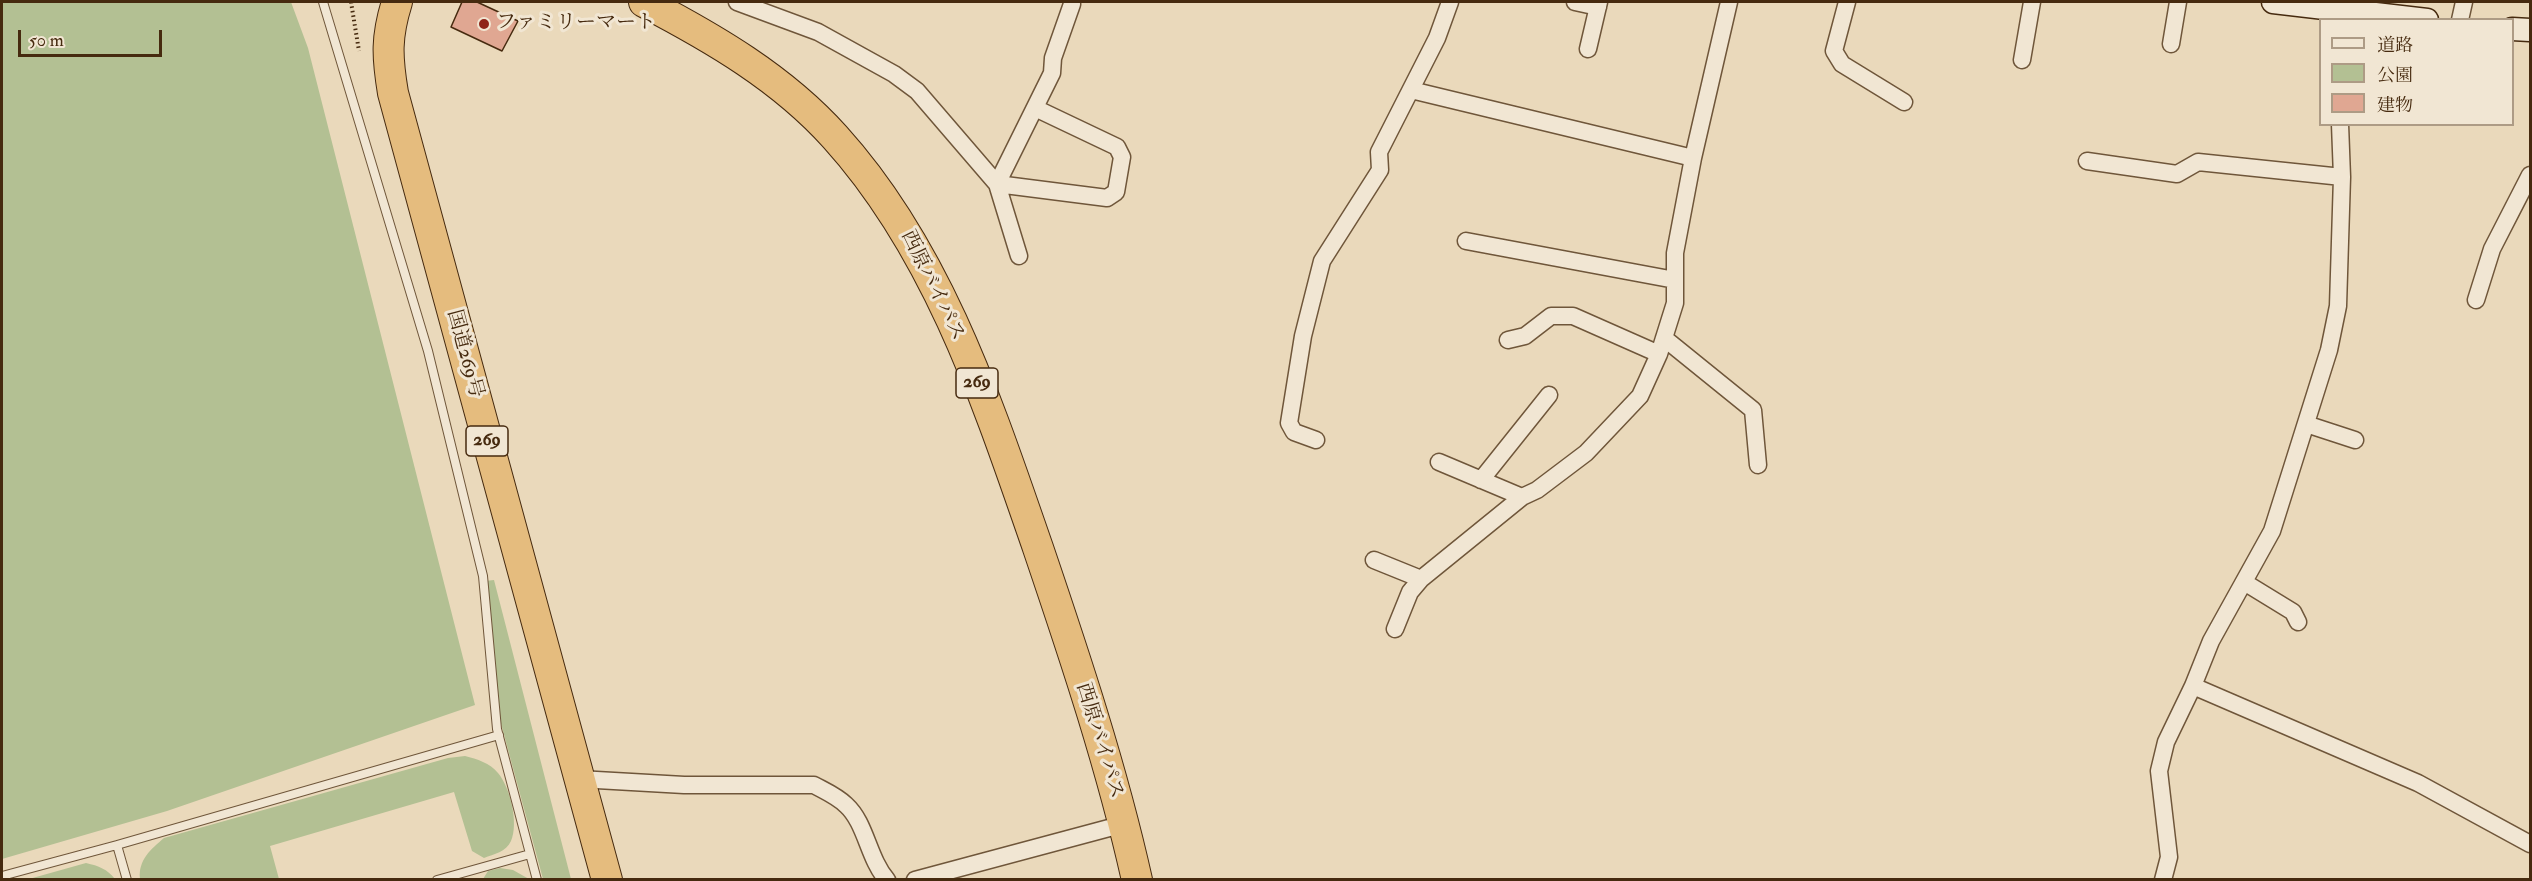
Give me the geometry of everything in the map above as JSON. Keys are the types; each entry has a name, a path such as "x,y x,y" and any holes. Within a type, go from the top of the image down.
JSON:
{"highway":[{"name":"国道269号","path":"397,2 391,21 387,55 393,93 607,879"},
{"name":"西原バイパス","path":"644,2 707,35 770,78 803,105 834,136 861,168 894,212 922,258 954,328 1019,493 1055,599 1125,824 1137,879"}],"main road":[{"path":"2273,2 2409,18"},
{"path":"2514,28 2530,30"}],"street":[{"path":"737,2 818,32 894,74 917,91 997,184 1019,256"},
{"path":"997,184 1052,73 1053,58 1070,2"},
{"path":"1316,440 1294,432 1288,423 1303,336 1322,261 1380,170 1379,152 1437,38 1450,2"},
{"path":"1575,2 1598,4 1588,49"},
{"path":"1395,629 1410,592 1421,579 1521,497 1537,490 1587,453 1640,396 1662,346 1675,303 1674,253 1729,2"},
{"path":"1847,2 1834,51 1842,64 1904,102"},
{"path":"2022,60 2032,2"},
{"path":"2171,44 2178,2"},
{"path":"2460,18 2464,2"},
{"path":"1411,90 1693,158"},
{"path":"997,184 1107,198 1116,192 1122,157 1117,147 1035,108"},
{"path":"2163,879 2169,857 2158,771 2166,742 2193,686 2211,641 2272,531 2329,350 2338,306 2342,177 2340,126"},
{"path":"2087,161 2177,174 2198,162 2342,177"},
{"path":"2476,300 2492,249 2530,175"},
{"path":"1466,241 1675,280"},
{"path":"1508,340 1525,336 1551,316 1573,316 1662,346 1753,410 1758,465"},
{"path":"1481,480 1549,395"},
{"path":"2306,424 2355,440"},
{"path":"1439,462 1521,497"},
{"path":"1374,560 1421,579"},
{"path":"2244,582 2293,612 2298,622"},
{"path":"2193,686 2418,783 2530,843"},
{"path":"579,779 684,784 814,785 833,794 848,806 857,819 870,852 887,879"},
{"path":"915,879 1125,824"}],"lane":[{"path":"323,2 428,351 483,576 499,735 537,879"},
{"path":"2,876 499,735"},
{"path":"117,845 127,879"},
{"path":"437,879 530,854"}],"path":[{"path":"351,2 359,51"}],"green space":[{"path":"2,2 291,2 308,48 475,705 167,811 2,859"},
{"path":"494,580 571,879 543,879 500,720 485,581"},
{"path":"465,756 483,762 495,770 502,779 509,796 514,815 513,833 509,845 496,854 484,858 472,851 454,792 270,846 279,879 140,879 143,861 164,838 448,758"},
{"path":"86,863 102,868 115,879 29,879"},
{"path":"500,868 513,870 529,879 483,879 488,871"}],"building":[{"name":"ファミリーマート","path":"462,2 477,2 518,21 502,51 451,27"}],"place":[{"name":"ファミリーマート","path":"484,24"}]}
